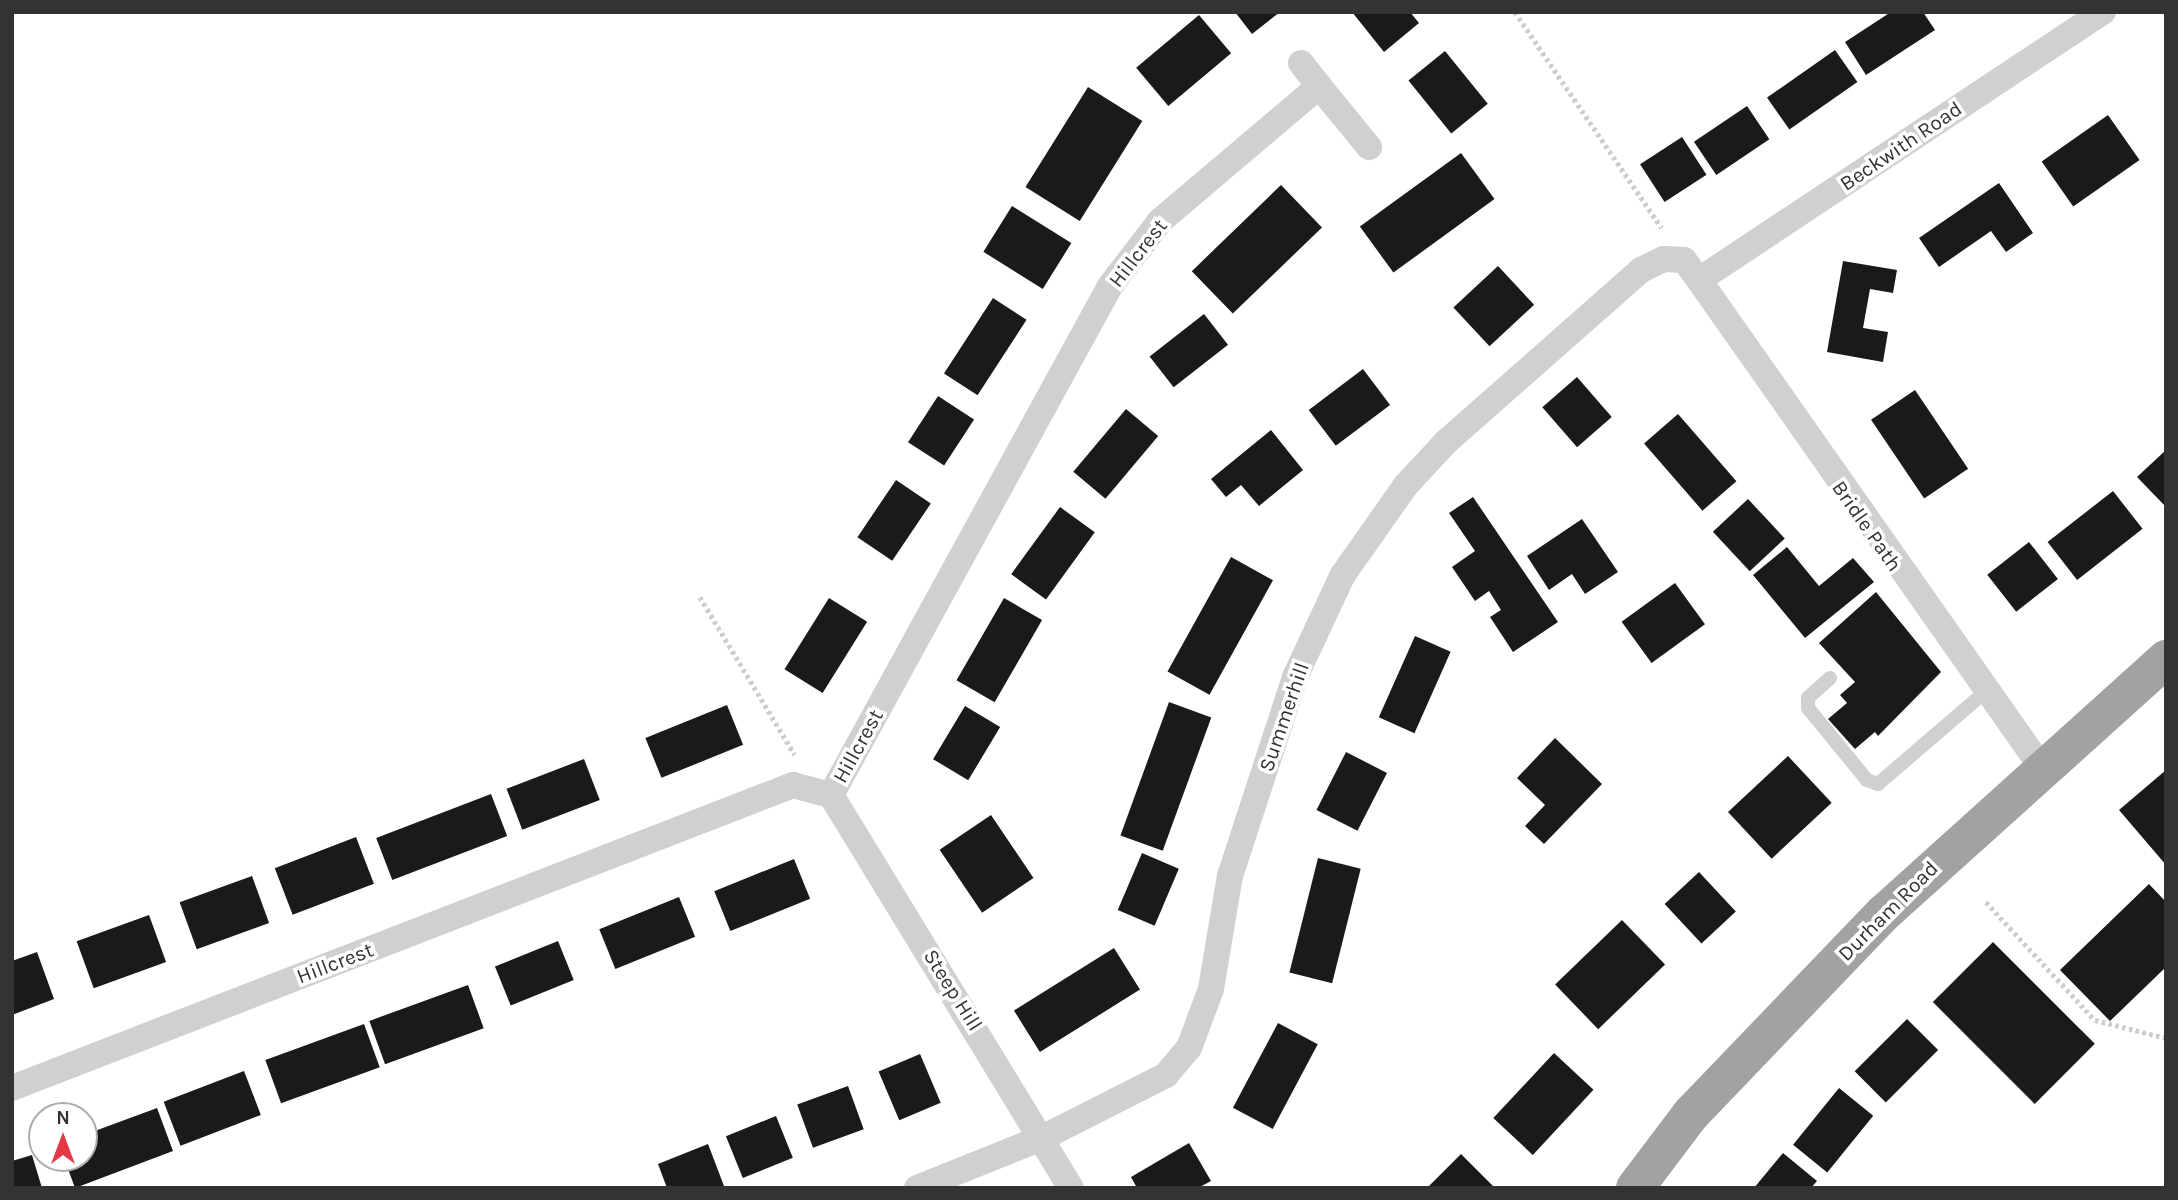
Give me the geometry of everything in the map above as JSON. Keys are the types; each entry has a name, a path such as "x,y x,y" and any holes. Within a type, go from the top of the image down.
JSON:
{"highway":[{"name":"Durham Road","path":"1635,1188 1690,1114 1875,923 2042,768 2166,659"}],"street":[{"name":"Beckwith Road","path":"1692,270 2103,12"},
{"path":"1301,63 1369,147"},
{"name":"Hillcrest","path":"12,1088 793,785 822,790 1110,286 1160,221 1320,86"},
{"name":"Summerhill","path":"917,1188 1044,1137 1166,1075 1189,1048 1211,989 1230,876 1295,677 1342,576 1406,485 1641,270 1664,259 1692,270"},
{"name":"Bridle Path","path":"1692,270 2042,768"},
{"name":"Steep Hill","path":"822,790 1044,1137 1071,1188"}],"lane":[{"path":"1830,678 1808,698 1808,708 1867,780 1878,783 1986,691"}],"path":[{"path":"1515,12 1692,270"},
{"path":"700,597 822,790"},
{"path":"1986,902 2095,1020 2166,1038"}],"building":[{"path":"1235,12 1280,12 1252,34"},
{"path":"1352,12 1410,12 1419,23 1384,52"},
{"path":"1891,12 1923,12 1935,30 1866,75 1845,42"},
{"path":"1199,15 1231,53 1168,106 1136,68"},
{"path":"1835,50 1857,82 1789,130 1767,98"},
{"path":"1445,51 1488,104 1451,133 1408,81"},
{"path":"1088,87 1142,121 1080,221 1025,187"},
{"path":"1747,106 1769,139 1716,175 1694,142"},
{"path":"2108,115 2140,160 2073,207 2042,161"},
{"path":"1682,137 1707,175 1665,202 1640,164"},
{"path":"1461,153 1495,199 1393,273 1360,226"},
{"path":"1999,183 2033,233 2006,252 1991,231 1939,267 1919,238"},
{"path":"1281,185 1322,227 1233,314 1192,271"},
{"path":"1012,206 1071,243 1043,289 983,252"},
{"path":"1843,261 1897,270 1893,293 1870,289 1863,328 1888,332 1883,362 1827,352"},
{"path":"1498,266 1534,305 1490,346 1453,308"},
{"path":"993,298 1027,320 978,395 944,373"},
{"path":"1204,314 1228,345 1174,387 1150,356"},
{"path":"1363,369 1390,405 1336,446 1309,410"},
{"path":"1577,377 1612,417 1577,447 1542,407"},
{"path":"1915,390 1968,469 1924,498 1871,420"},
{"path":"938,396 974,419 944,466 908,442"},
{"path":"1126,409 1158,436 1105,499 1073,472"},
{"path":"1678,414 1736,481 1702,511 1644,444"},
{"path":"1271,430 1303,470 1259,506 1241,485 1226,497 1211,479"},
{"path":"2166,450 2166,507 2137,477"},
{"path":"896,480 931,503 892,561 857,537"},
{"path":"2113,491 2143,529 2077,580 2048,542"},
{"path":"1473,497 1558,622 1513,652 1490,617 1501,610 1489,591 1475,601 1452,567 1475,551 1449,513"},
{"path":"1748,499 1785,538 1750,571 1713,532"},
{"path":"1060,507 1095,532 1046,599 1011,574"},
{"path":"1582,519 1618,572 1585,594 1572,574 1549,590 1527,556"},
{"path":"2029,542 2058,579 2016,612 1987,575"},
{"path":"1787,547 1819,586 1853,558 1874,582 1805,638 1753,575"},
{"path":"1231,557 1273,580 1209,695 1167,672"},
{"path":"1675,583 1705,624 1652,663 1622,622"},
{"path":"1876,592 1941,672 1878,736 1875,732 1855,749 1828,719 1847,703 1840,695 1855,682 1819,643"},
{"path":"829,598 867,622 823,693 784,669"},
{"path":"1004,598 1042,620 995,702 956,680"},
{"path":"1415,636 1451,652 1414,733 1379,717"},
{"path":"1169,702 1211,717 1163,851 1120,835"},
{"path":"727,705 743,745 662,778 645,738"},
{"path":"965,706 1000,727 968,780 933,759"},
{"path":"1555,738 1602,784 1544,844 1525,826 1545,805 1517,778"},
{"path":"1346,752 1387,773 1357,831 1316,810"},
{"path":"1788,756 1832,803 1772,859 1728,812"},
{"path":"584,759 600,800 522,830 507,789"},
{"path":"2166,770 2166,865 2119,810"},
{"path":"491,794 507,836 392,880 376,838"},
{"path":"991,815 1033,878 982,913 940,850"},
{"path":"356,837 374,884 293,915 275,868"},
{"path":"1142,853 1179,869 1155,926 1118,910"},
{"path":"1318,858 1361,869 1332,983 1289,972"},
{"path":"794,859 810,899 730,931 714,891"},
{"path":"1699,872 1736,911 1701,944 1665,904"},
{"path":"252,876 269,923 197,949 180,902"},
{"path":"2149,884 2166,902 2166,967 2110,1021 2060,970"},
{"path":"679,897 695,937 615,969 599,929"},
{"path":"149,915 166,962 94,988 77,941"},
{"path":"1622,920 1665,965 1598,1029 1555,985"},
{"path":"558,941 574,980 511,1005 495,966"},
{"path":"1993,942 2095,1044 2035,1104 1933,1002"},
{"path":"1114,948 1140,990 1040,1052 1014,1011"},
{"path":"37,952 54,999 12,1015 12,961"},
{"path":"468,985 484,1028 385,1064 369,1021"},
{"path":"1907,1019 1938,1050 1886,1102 1855,1071"},
{"path":"1278,1023 1318,1044 1273,1129 1233,1108"},
{"path":"364,1024 380,1067 281,1103 265,1060"},
{"path":"1554,1053 1593,1090 1533,1155 1493,1118"},
{"path":"920,1054 941,1103 899,1120 879,1072"},
{"path":"244,1071 261,1115 181,1146 164,1102"},
{"path":"848,1086 864,1129 813,1148 797,1104"},
{"path":"1839,1088 1873,1116 1827,1172 1793,1145"},
{"path":"157,1108 173,1151 75,1188 69,1172 98,1172 98,1130"},
{"path":"776,1116 793,1158 743,1178 726,1136"},
{"path":"1189,1143 1211,1181 1198,1188 1137,1188 1131,1177"},
{"path":"708,1144 724,1186 667,1188 658,1164"},
{"path":"1783,1153 1817,1181 1811,1188 1754,1188"},
{"path":"1461,1154 1495,1188 1427,1188"},
{"path":"28,1156 28,1172 37,1172 42,1188 12,1188 12,1161"}]}
